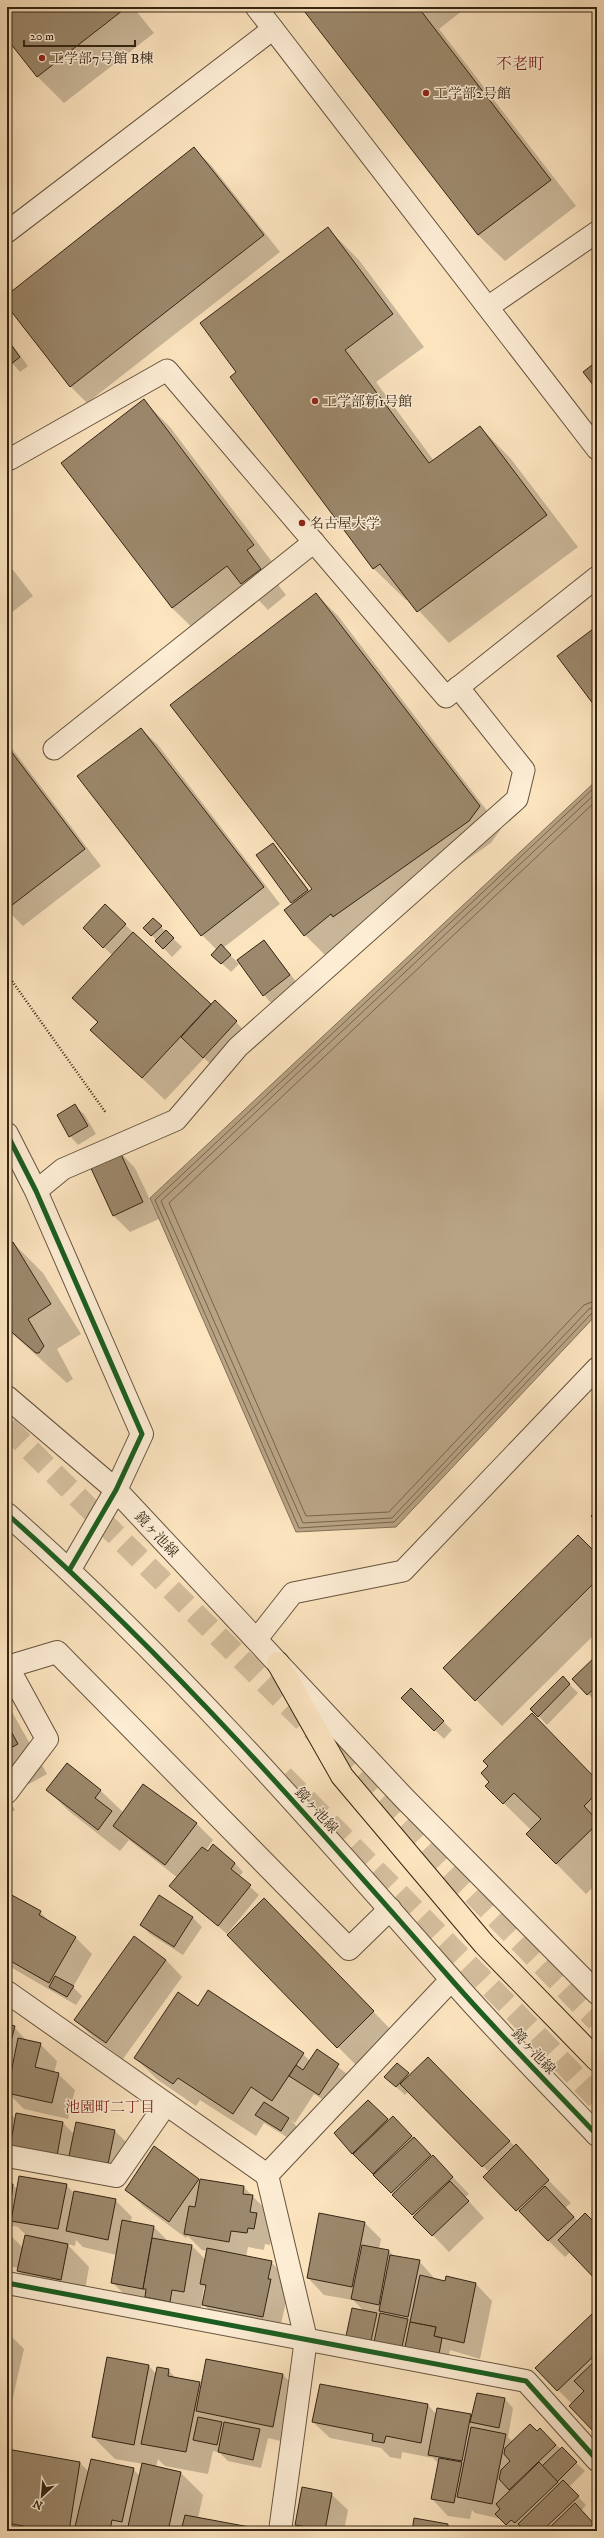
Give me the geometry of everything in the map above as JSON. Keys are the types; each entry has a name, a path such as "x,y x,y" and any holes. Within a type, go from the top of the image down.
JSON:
{"highway":[{"path":"278,1663 342,1776 484,1944 597,2060"}],"street":[{"path":"7,1134 36,1191 142,1434 116,1490 70,1569"},
{"name":"鏡ヶ池線","path":"7,1397 116,1490 404,1798 597,1993"},
{"name":"鏡ヶ池線","path":"7,1514 70,1569 230,1732 390,1909 451,1980 597,2135"},
{"path":"7,1792 47,1739 7,1666 57,1652 349,1949 390,1909"},
{"path":"266,2175 451,1980"},
{"path":"7,1992 266,2175 306,2339 280,2531"},
{"path":"7,2156 116,2176 166,2104"},
{"path":"7,2283 526,2381 597,2460"}],"lane":[{"path":"256,7 597,449"},
{"path":"7,232 273,29"},
{"path":"488,307 597,232"},
{"path":"7,456 10,459 167,370 446,697 597,577"},
{"path":"54,749 314,542"},
{"path":"36,1191 63,1169 176,1120 238,1047 517,800 524,770 458,687"},
{"path":"256,1640 293,1593 403,1571 597,1368"}],"path":[{"path":"7,974 106,1113"}],"water":[{"path":"597,780 597,1314 396,1527 296,1532 150,1198"}],"building":[{"name":"工学部7号館 B棟","path":"7,7 127,7 37,77 7,39"},
{"name":"工学部2号館","path":"301,7 418,7 551,180 478,235"},
{"path":"194,147 264,235 70,387 7,306 7,295"},
{"name":"工学部新1号館","path":"328,227 393,314 345,350 429,463 480,426 547,515 417,612 380,564 373,569 230,377 236,372 200,323"},
{"path":"7,339 20,357 11,364 7,359"},
{"path":"597,361 597,390 583,372"},
{"path":"144,399 254,545 247,550 261,569 241,584 227,566 172,608 61,463"},
{"path":"316,593 480,806 469,821 333,917 331,914 304,936 284,910 312,889 170,705"},
{"path":"597,626 597,709 557,656"},
{"path":"141,728 264,887 201,936 77,776"},
{"path":"7,746 85,849 7,909"},
{"path":"273,843 308,890 291,903 256,855"},
{"path":"105,904 126,924 103,948 83,928"},
{"path":"153,918 162,926 151,936 143,928"},
{"path":"166,930 174,938 163,949 155,941"},
{"path":"133,932 211,1004 142,1078 90,1030 98,1022 72,998"},
{"path":"264,940 290,975 263,996 237,960"},
{"path":"221,944 231,955 221,964 211,955"},
{"path":"215,1000 237,1021 203,1058 181,1037"},
{"path":"75,1104 88,1126 69,1137 57,1115"},
{"path":"119,1150 143,1202 113,1216 89,1164"},
{"path":"13,1242 51,1304 28,1319 44,1346 39,1353 36,1353 7,1328 7,1246"},
{"path":"597,1509 597,1522 591,1516"},
{"path":"578,1535 597,1554 597,1580 475,1701 443,1668"},
{"path":"597,1655 597,1686 587,1695 572,1679"},
{"path":"563,1676 570,1684 538,1717 530,1709"},
{"path":"411,1688 444,1721 434,1731 401,1698"},
{"path":"532,1713 597,1780 597,1793 584,1806 597,1820 597,1824 556,1864 526,1834 541,1819 514,1793 503,1804 485,1786 489,1782 481,1773 488,1766 483,1761"},
{"path":"7,1724 18,1744 7,1750"},
{"path":"67,1763 101,1790 95,1798 112,1811 98,1830 46,1790"},
{"path":"143,1784 197,1823 165,1865 113,1826"},
{"path":"213,1844 235,1863 231,1869 251,1885 218,1926 169,1886 202,1847 208,1851"},
{"path":"8,1893 41,1911 39,1915 76,1937 49,1983 7,1959"},
{"path":"159,1895 193,1917 174,1947 140,1925"},
{"path":"264,1898 374,2011 337,2048 227,1935"},
{"path":"134,1936 166,1960 106,2043 74,2020"},
{"path":"55,1976 74,1986 67,1997 49,1987"},
{"path":"208,1990 304,2053 272,2101 251,2087 233,2114 178,2078 173,2084 134,2058 178,1992 198,2006"},
{"path":"7,2024 15,2026 7,2057"},
{"path":"18,2038 41,2043 35,2067 59,2073 52,2103 7,2093"},
{"path":"317,2049 339,2064 319,2095 289,2076 296,2065 303,2070"},
{"path":"428,2057 510,2141 482,2167 400,2084"},
{"path":"397,2063 409,2073 396,2087 384,2077"},
{"path":"368,2100 388,2119 352,2154 334,2133"},
{"path":"264,2102 289,2118 281,2131 255,2115"},
{"path":"16,2113 63,2122 57,2156 10,2147"},
{"path":"393,2116 412,2136 373,2174 353,2154"},
{"path":"76,2122 115,2130 108,2164 69,2156"},
{"path":"414,2137 431,2155 391,2193 373,2175"},
{"path":"516,2144 549,2180 516,2211 483,2177"},
{"path":"154,2146 199,2179 169,2222 125,2190"},
{"path":"433,2155 453,2177 412,2215 392,2195"},
{"path":"19,2176 67,2184 58,2229 11,2221"},
{"path":"200,2179 244,2186 243,2194 253,2195 250,2212 257,2213 254,2229 248,2228 247,2233 231,2231 229,2242 184,2234 189,2206 195,2207"},
{"path":"450,2181 469,2201 432,2236 413,2217"},
{"path":"7,2184 13,2184 9,2218 7,2218"},
{"path":"545,2186 574,2217 548,2241 519,2211"},
{"path":"74,2191 116,2199 108,2240 66,2231"},
{"path":"319,2213 365,2222 352,2287 307,2278"},
{"path":"585,2213 597,2225 597,2281 558,2240"},
{"path":"122,2220 154,2226 143,2289 111,2283"},
{"path":"25,2235 68,2244 61,2280 17,2271"},
{"path":"152,2238 192,2245 184,2292 172,2290 170,2302 145,2297 146,2289 143,2289"},
{"path":"362,2245 389,2250 379,2305 351,2299"},
{"path":"207,2248 272,2261 268,2279 271,2279 263,2317 202,2305 206,2285 200,2284"},
{"path":"390,2255 420,2260 408,2317 379,2311"},
{"path":"420,2275 445,2281 446,2276 476,2283 464,2343 434,2336 436,2327 410,2322"},
{"path":"352,2308 377,2313 371,2341 346,2336"},
{"path":"380,2313 408,2319 402,2347 374,2342"},
{"path":"593,2313 597,2318 597,2353 557,2391 535,2368"},
{"path":"410,2322 436,2327 434,2336 442,2338 439,2354 405,2347"},
{"path":"107,2357 149,2365 134,2445 92,2437"},
{"path":"206,2359 283,2374 273,2427 196,2411"},
{"path":"597,2359 596,2434 569,2406 584,2391 574,2381"},
{"path":"157,2367 169,2369 168,2376 200,2382 186,2452 141,2444"},
{"path":"320,2384 428,2404 421,2443 386,2436 384,2443 372,2441 373,2434 312,2422"},
{"path":"477,2393 505,2398 499,2428 470,2422"},
{"path":"437,2408 471,2414 462,2461 428,2455"},
{"path":"198,2417 222,2422 217,2445 193,2440"},
{"path":"224,2422 260,2429 253,2460 218,2452"},
{"path":"530,2424 537,2431 540,2428 556,2445 509,2490 499,2479 501,2470 510,2461 504,2454 505,2448"},
{"path":"471,2427 506,2434 492,2504 457,2497"},
{"path":"562,2447 577,2462 557,2482 542,2466"},
{"path":"7,2449 80,2462 69,2531 33,2531 34,2528 7,2523"},
{"path":"439,2458 462,2462 454,2503 431,2499"},
{"path":"91,2459 134,2468 122,2522 112,2520 110,2531 74,2531"},
{"path":"539,2462 558,2482 515,2523 511,2520 506,2525 495,2514 500,2509 496,2504"},
{"path":"142,2463 181,2472 168,2531 127,2531"},
{"path":"563,2480 579,2496 542,2531 525,2531 518,2524"},
{"path":"302,2487 332,2493 325,2530 295,2525"},
{"path":"575,2503 595,2525 597,2523 597,2531 546,2531"},
{"path":"185,2515 255,2528 254,2531 181,2531"},
{"path":"414,2518 448,2524 447,2531 412,2531"}],"tunnel":[{"path":"7,1427 313,1730 597,2021"},
{"path":"283,1776 517,2014 597,2099"}],"cycle path":[{"path":"7,1134 36,1191 142,1434 116,1490 70,1569"},
{"path":"7,1514 66,1568 181,1681 290,1798 486,2018 597,2135"},
{"path":"7,2283 526,2381 597,2460"}],"place":[{"name":"工学部7号館 B棟","path":"42,58"},
{"name":"工学部2号館","path":"426,93"},
{"name":"工学部新1号館","path":"315,401"},
{"name":"名古屋大学","path":"302,523"}],"district":[{"name":"不老町","path":"520,63"},
{"name":"池園町二丁目","path":"110,2107"}]}
